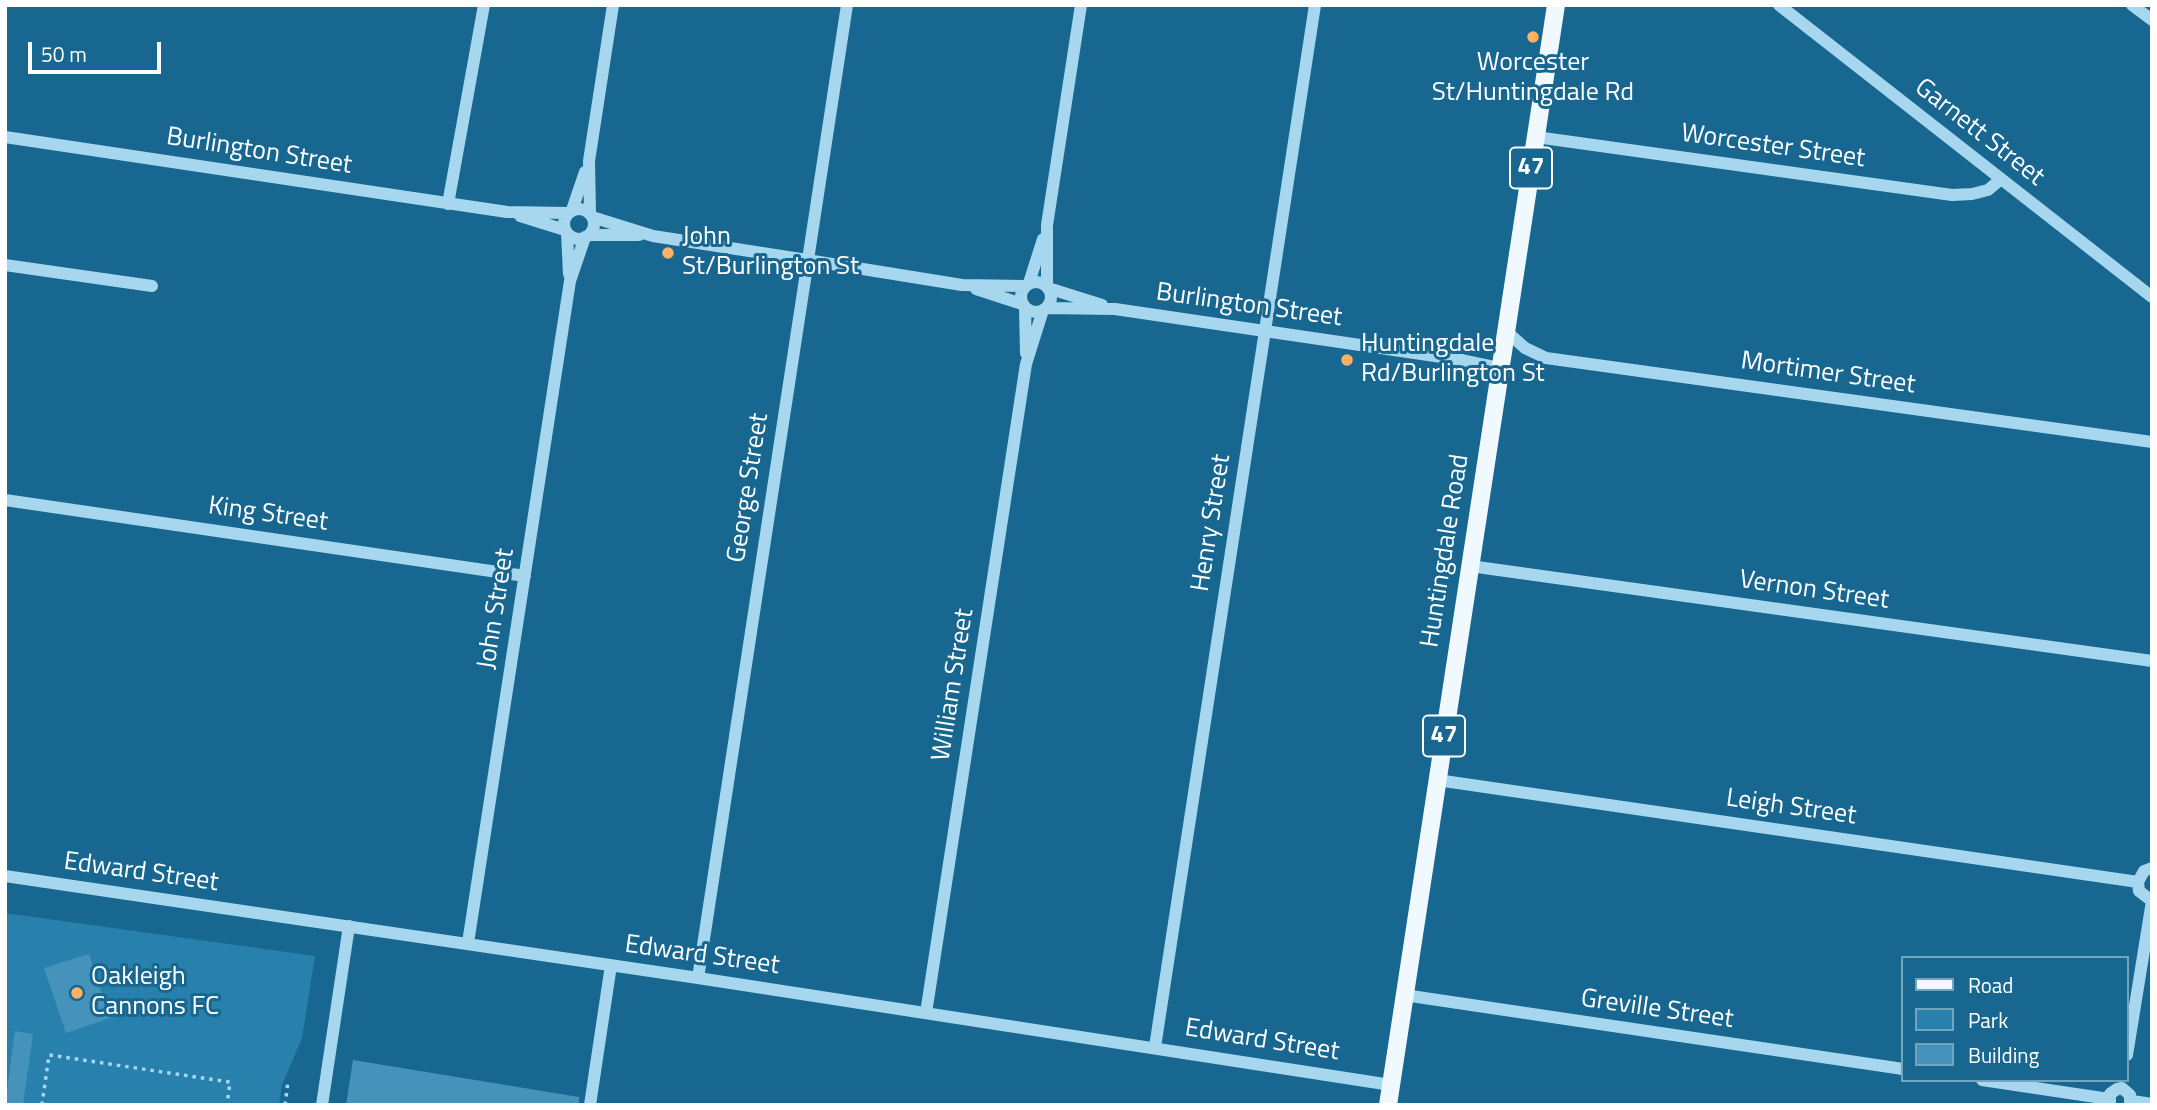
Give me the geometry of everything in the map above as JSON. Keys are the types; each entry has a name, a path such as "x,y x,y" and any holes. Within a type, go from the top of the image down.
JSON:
{"main road":[{"name":"Huntingdale Road","path":"1388,1105 1556,5"}],"street":[{"path":"448,204 484,5"},
{"path":"587,236 594,226 591,215 589,161 612,5"},
{"name":"George Street","path":"698,978 847,5"},
{"path":"962,285 1024,306 1034,312 1045,309 1051,298 1047,287 1047,225 1081,5"},
{"name":"Henry Street","path":"1155,1047 1315,5"},
{"name":"Garnett Street","path":"1779,5 2152,297"},
{"path":"2132,5 2152,20"},
{"name":"Burlington Street","path":"5,137 507,212 570,211"},
{"name":"Worcester Street","path":"1536,137 1952,195 1989,190 2001,179"},
{"path":"589,161 564,221 566,232 575,239 587,236 653,236 962,285 1027,285 1038,282 1047,287"},
{"path":"570,211 581,209 591,215 653,236"},
{"name":"Burlington Street","path":"507,212 566,232"},
{"path":"1024,306 1021,295 1027,285 1047,225"},
{"name":"John Street","path":"566,232 570,281"},
{"name":"John Street","path":"468,943 570,281 587,236"},
{"path":"5,265 152,286"},
{"name":"Burlington Street","path":"1047,287 1115,309"},
{"name":"William Street","path":"1024,306 1026,364"},
{"name":"Burlington Street","path":"1045,309 1115,309 1462,360 1500,368"},
{"name":"William Street","path":"926,1013 1026,364 1045,309"},
{"name":"Mortimer Street","path":"1506,331 1525,348 1546,358 2152,442"},
{"name":"King Street","path":"5,500 525,576"},
{"name":"Vernon Street","path":"1470,566 2152,661"},
{"name":"Leigh Street","path":"1437,780 2138,882"},
{"path":"2129,1043 2152,901 2139,891 2138,882 2144,871 2152,868"},
{"name":"Edward Street","path":"5,876 468,943 1391,1085"},
{"path":"322,1105 349,926"},
{"path":"590,1105 611,965"},
{"name":"Greville Street","path":"1404,995 1902,1069"},
{"path":"1994,1082 2109,1102 2113,1091 2123,1084 2130,1095 2131,1103 2152,1104"}],"path":[{"path":"42,1105 50,1055 230,1082 226,1105"},
{"path":"285,1105 288,1082"}],"green space":[{"path":"5,913 315,956 302,1038 282,1085 279,1105 5,1105"}],"building":[{"name":"Oakleigh Cannons FC","path":"89,954 110,1018 66,1033 44,968"},
{"path":"15,1031 33,1034 23,1105 5,1105"},
{"path":"353,1060 579,1097 579,1105 346,1105"}],"place":[{"name":"Worcester St/Huntingdale Rd","path":"1533,37"},
{"name":"John St/Burlington St","path":"668,253"},
{"name":"Huntingdale Rd/Burlington St","path":"1347,360"},
{"name":"Oakleigh Cannons FC","path":"77,993"}]}
